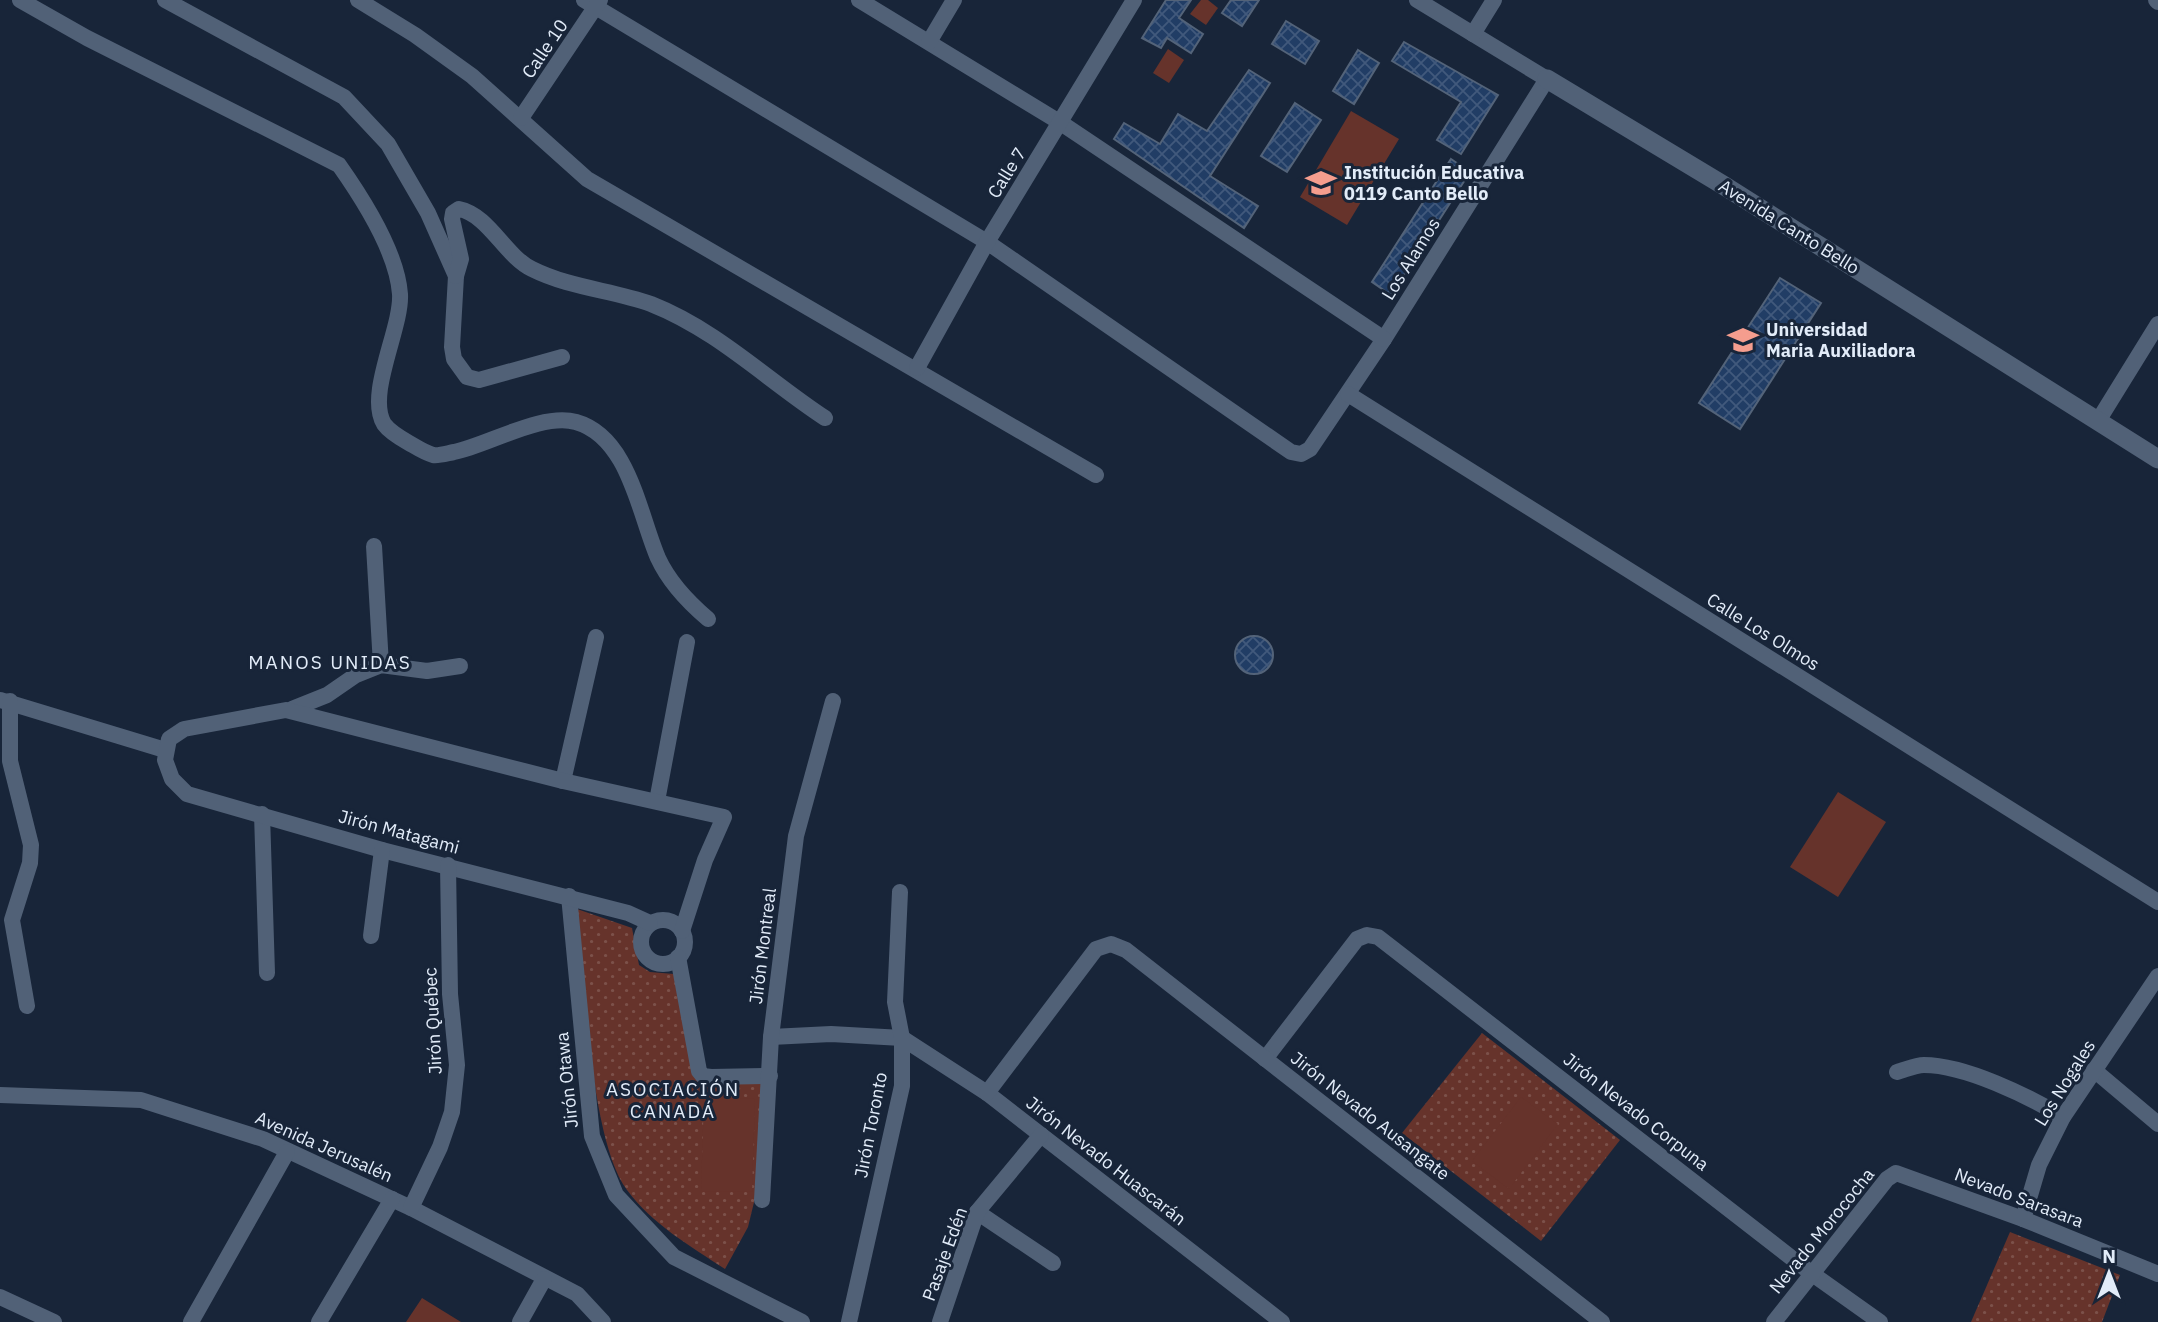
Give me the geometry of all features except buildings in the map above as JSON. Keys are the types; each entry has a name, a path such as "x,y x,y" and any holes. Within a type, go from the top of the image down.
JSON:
{"street":[{"path":"20,0 88,38 340,165 357,190 396,267 400,296 378,406 384,424 405,441 434,455 472,449 559,419 575,421 598,431 617,456 631,483 659,560 676,588 708,619"},
{"path":"165,0 344,97 388,144 428,213 456,276"},
{"path":"358,0 449,59 521,118 549,148 587,179 917,368 1096,475"},
{"path":"859,0 1061,123 1384,339"},
{"path":"929,42 954,0"},
{"name":"Calle 7","path":"917,368 987,242 1134,0"},
{"name":"Avenida Canto Bello","path":"1417,0 1723,185 2158,459"},
{"path":"1473,34 1494,0"},
{"path":"593,3 987,242"},
{"name":"Calle 10","path":"521,118 593,3"},
{"name":"Los Alamos","path":"987,242 1291,452 1301,454 1310,449 1348,394 1547,79"},
{"path":"562,358 479,380 467,377 458,368 452,347 456,276 461,259 452,219 453,213 458,209 473,215 530,268 582,288 651,305 726,342 778,387 825,418"},
{"path":"2098,421 2158,324"},
{"name":"Calle Los Olmos","path":"1348,394 2158,902"},
{"path":"374,546 381,664"},
{"path":"564,780 596,637"},
{"path":"657,801 687,642"},
{"path":"27,1006 12,920 30,863 31,845 10,761 5,700 165,750 169,739 184,729 307,705 356,675 381,664 427,671 460,666"},
{"name":"Jirón Montreal","path":"762,1200 771,1037 796,836 833,701"},
{"path":"286,710 724,817 705,860 682,931 685,944 678,957 699,1071 703,1076 770,1076"},
{"name":"Jirón Matagami","path":"165,750 172,779 187,794 382,850 569,896 628,913 650,923"},
{"path":"261,814 267,973"},
{"path":"371,936 382,850"},
{"name":"Jirón Québec","path":"411,1208 440,1147 452,1112 457,1065 450,994 448,865"},
{"name":"Jirón Toronto","path":"849,1322 902,1086 902,1038 895,1002 900,892"},
{"name":"Jirón Otawa","path":"569,896 592,1136 616,1195 674,1257 802,1322"},
{"path":"678,957 660,964 644,954 640,941 650,923 671,921 682,931"},
{"name":"Jirón Nevado Corpuna","path":"1265,1059 1357,939 1367,935 1378,937 1811,1273 1880,1322"},
{"name":"Jirón Nevado Ausangate","path":"987,1093 1096,949 1111,944 1126,950 1602,1322"},
{"name":"Los Nogales","path":"2022,1219 2039,1165 2063,1117 2158,976"},
{"path":"771,1037 831,1034 902,1038"},
{"name":"Jirón Nevado Huascarán","path":"902,1038 987,1093 1282,1322"},
{"path":"1897,1072 1923,1065 1953,1071 2022,1092 2063,1117"},
{"path":"2094,1070 2158,1124"},
{"name":"Avenida Jerusalén","path":"0,1095 141,1100 239,1130 411,1208 577,1294 603,1322"},
{"name":"Pasaje Edén","path":"940,1322 977,1212 1041,1135"},
{"path":"191,1322 288,1152"},
{"name":"Nevado Morococha","path":"1774,1322 1890,1176 1896,1173 1905,1174"},
{"name":"Nevado Sarasara","path":"1905,1174 2158,1274"},
{"path":"319,1322 392,1199"},
{"path":"977,1212 1053,1263"},
{"path":"520,1322 544,1279"},
{"path":"0,1297 54,1322"}],"shaded area":[{"path":"1201,0 1208,0 1218,8 1206,25 1190,14"},
{"path":"1168,49 1184,60 1169,83 1153,73"},
{"path":"1351,111 1399,139 1347,225 1300,197"},
{"path":"1838,792 1886,822 1838,897 1790,867"},
{"path":"577,909 632,928 639,965 650,972 674,974 695,1075 763,1082 756,1194 748,1227 725,1269 672,1234 648,1213 627,1190 615,1167 597,1097 586,1014"},
{"path":"1482,1033 1620,1140 1541,1241 1402,1133"},
{"path":"1521,1097 1558,1124 1509,1189 1472,1161"},
{"path":"704,1098 755,1099 752,1192 701,1191"},
{"path":"2010,1232 2120,1275 2102,1322 1971,1322"},
{"path":"422,1298 461,1322 406,1322"}],"place":[{"name":"Institución Educativa 0119 Canto Bello","path":"1321,183"},
{"name":"Universidad Maria Auxiliadora","path":"1743,340"}],"district":[{"name":"MANOS UNIDAS","path":"330,662"},
{"name":"ASOCIACIÓN CANADÁ","path":"673,1100"}]}
